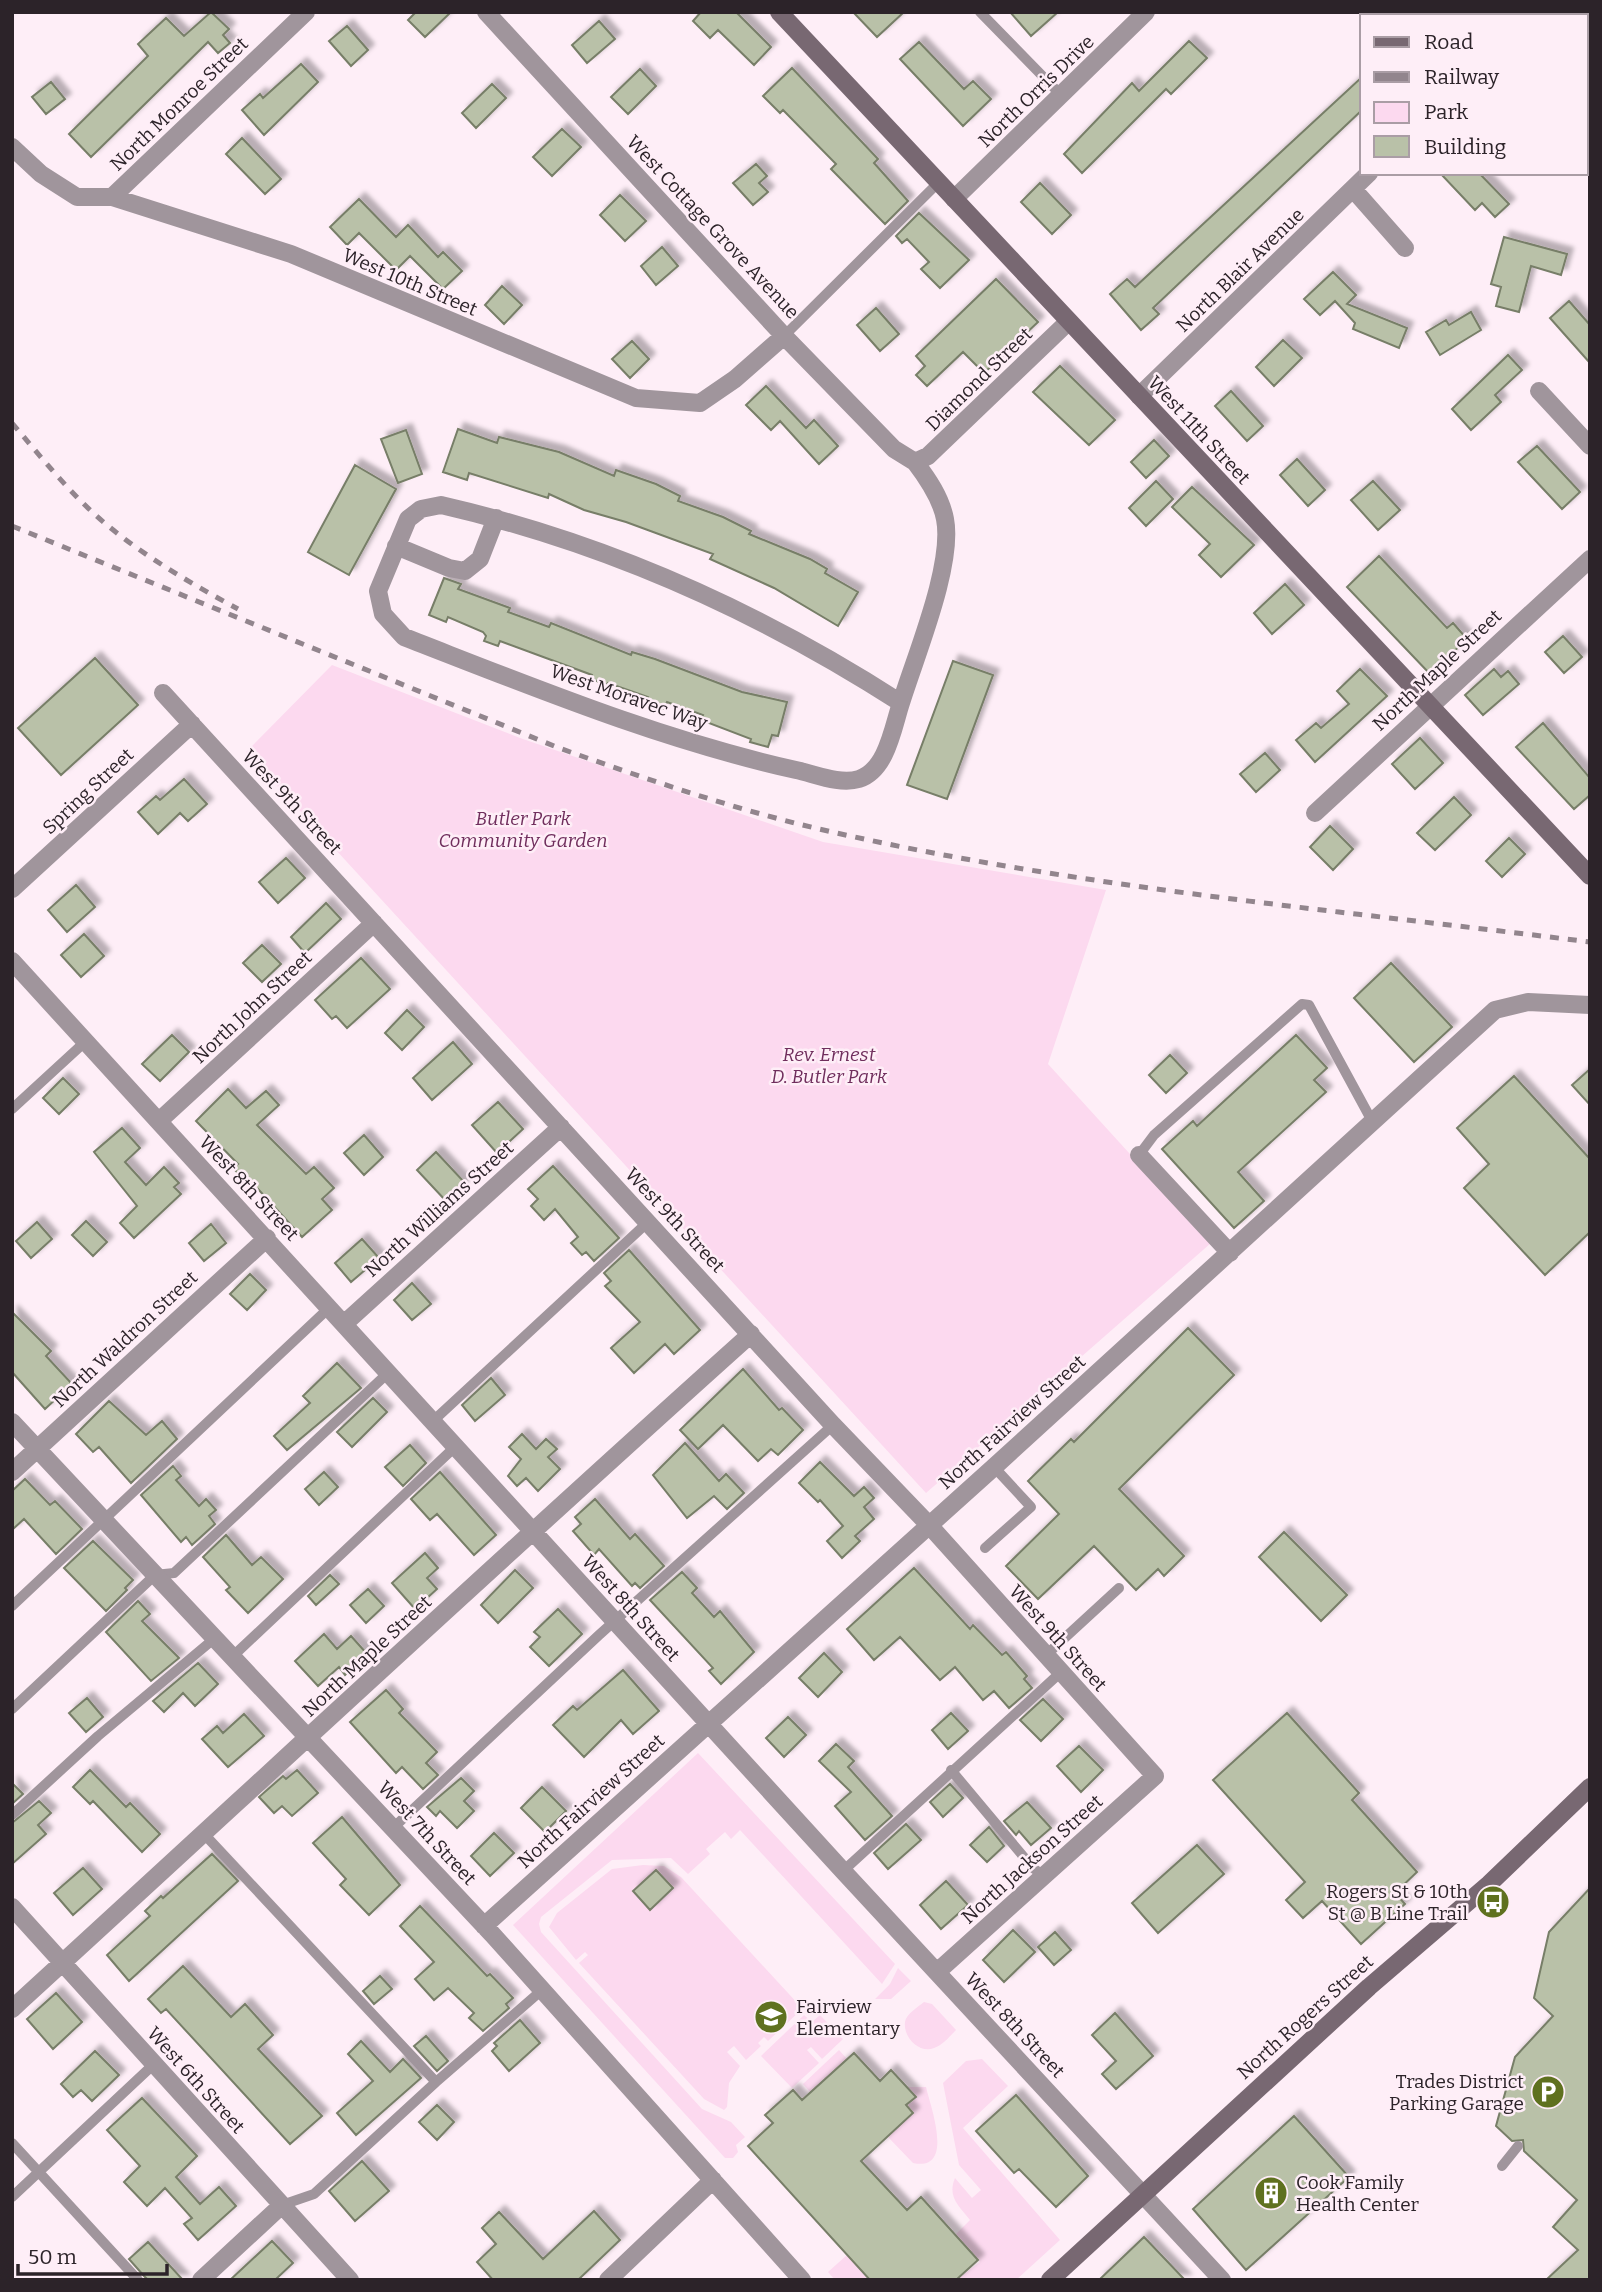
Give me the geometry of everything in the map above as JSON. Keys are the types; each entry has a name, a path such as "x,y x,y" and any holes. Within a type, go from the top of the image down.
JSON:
{"street":[{"name":"North Monroe Street","path":"112,197 306,12"},
{"name":"West Cottage Grove Avenue","path":"486,12 784,335 894,449 915,462"},
{"name":"West 11th Street","path":"779,12 1590,876"},
{"name":"North Orris Drive","path":"954,199 1146,12"},
{"name":"West 10th Street","path":"12,147 41,174 77,197 112,197 291,254 636,398 700,404 735,379 784,335"},
{"name":"North Blair Avenue","path":"1139,397 1368,175"},
{"path":"1353,189 1405,248"},
{"name":"Diamond Street","path":"915,462 928,456 1068,321"},
{"path":"1539,391 1590,446"},
{"name":"West Moravec Way","path":"901,703 828,657 714,597 571,540 441,505 427,506 408,519 378,591 378,603 392,627 404,637 599,713 765,763 844,781 860,779 881,761 901,703 943,565 947,533 942,506 915,462"},
{"path":"396,546 449,568 465,570 481,559 496,518"},
{"name":"North Maple Street","path":"1314,813 1590,559"},
{"name":"West 9th Street","path":"163,693 833,1425 929,1525 1155,1776"},
{"name":"Spring Street","path":"12,889 192,724"},
{"name":"North John Street","path":"159,1121 374,923"},
{"name":"West 8th Street","path":"12,961 843,1871 1222,2280"},
{"name":"North Fairview Street","path":"484,1926 1230,1253 1494,1010 1528,1002 1590,1005"},
{"name":"North Williams Street","path":"345,1323 561,1127"},
{"path":"1139,1155 1230,1253"},
{"name":"North Waldron Street","path":"12,1472 267,1238"},
{"name":"North Maple Street","path":"12,2009 310,1739 532,1530 751,1335"},
{"name":"West 7th Street","path":"12,1422 484,1926 802,2280"},
{"name":"North Jackson Street","path":"937,1972 1155,1776"},
{"name":"North Rogers Street","path":"1050,2280 1369,1987 1489,1884 1590,1787"},
{"name":"West 6th Street","path":"12,1907 350,2280"},
{"path":"608,2280 713,2180"},
{"path":"201,2280 282,2205"}],"lane":[{"path":"980,12 1061,95"},
{"path":"784,335 939,182"},
{"path":"1139,1155 1154,1135 1302,1004 1309,1004 1372,1121"},
{"path":"12,1109 86,1041"},
{"path":"433,1421 648,1222"},
{"path":"12,1606 330,1307"},
{"path":"12,1709 155,1575 174,1573 390,1372"},
{"path":"393,1828 615,1621 833,1425"},
{"path":"232,1657 456,1446"},
{"path":"985,1548 1031,1507 994,1467"},
{"path":"1045,1656 1119,1588"},
{"path":"12,1815 98,1736 215,1638"},
{"path":"843,1871 1060,1673"},
{"path":"951,1770 1033,1868 1044,1876"},
{"path":"205,1835 436,2082"},
{"path":"282,2205 314,2194 436,2082 542,1990"},
{"path":"12,2197 153,2065"},
{"path":"12,2143 138,2280"},
{"path":"1502,2166 1518,2146"}],"green space":[{"name":"Rev. Ernest D. Butler Park","path":"332,665 520,738 823,842 1106,890 1048,1064 1211,1243 926,1493 246,752"},
{"path":"698,1753 895,1964 882,1984 740,1830 731,1839 725,1832 706,1849 710,1854 688,1874 671,1858 612,1860 541,1917 541,1932 702,2109 731,2122 745,2137 736,2145 738,2152 733,2158 725,2158 513,1925"},
{"path":"643,1865 664,1866 681,1877 800,2006 800,2011 768,2041 764,2037 758,2043 761,2046 746,2060 734,2046 727,2052 740,2066 729,2083 727,2107 724,2110 704,2099 579,1963 588,1955 585,1952 576,1960 549,1927 557,1913 612,1869","holes":["656,1870 673,1889 650,1910 633,1891"]},
{"path":"898,1968 911,1981 891,1999 875,1999 890,1984"},
{"path":"924,2002 932,2004 956,2030 940,2045 929,2049 918,2047 905,2028 908,2016"},
{"path":"804,2015 812,2022 820,2015 843,2039 822,2059 811,2047 807,2050 819,2063 792,2088 761,2056"},
{"path":"839,2050 847,2059 810,2092 803,2084"},
{"path":"982,2059 1008,2086 963,2128 1060,2240 1016,2280 956,2280 980,2262 955,2235 970,2220 953,2196 955,2178 972,2198 981,2190 959,2165 943,2083 966,2061"},
{"path":"906,2087 926,2087 932,2109 937,2148 933,2158 926,2163 913,2163 888,2137 913,2113 906,2105 915,2097"},
{"path":"847,2255 870,2280 835,2280 828,2272"}],"building":[{"path":"211,12 229,29 223,35 230,43 218,53 208,42 91,157 69,134 148,56 138,44 166,18 184,36"},
{"path":"416,12 451,12 425,37 408,20"},
{"path":"701,12 736,12 771,47 754,65 718,30 710,38 693,21"},
{"path":"853,12 904,12 877,37"},
{"path":"1010,12 1058,12 1031,36"},
{"path":"599,21 615,39 587,63 572,45"},
{"path":"347,26 368,50 351,66 329,41"},
{"path":"1189,41 1207,58 1171,94 1166,89 1082,173 1064,154 1132,83 1139,91"},
{"path":"919,42 964,89 973,81 991,99 963,126 900,59"},
{"path":"301,64 318,82 264,135 242,110 260,94 263,98"},
{"path":"792,68 878,159 874,163 908,201 885,224 831,169 836,164 783,110 780,113 763,96"},
{"path":"640,69 656,86 628,114 611,97"},
{"path":"1360,79 1360,112 1153,308 1159,314 1141,330 1110,294 1127,279 1135,287"},
{"path":"51,82 65,99 46,114 32,97"},
{"path":"492,84 506,98 476,128 462,113"},
{"path":"562,129 581,147 552,176 533,157"},
{"path":"242,138 281,179 265,194 226,154"},
{"path":"756,164 767,176 759,183 768,192 753,205 733,183"},
{"path":"1442,175 1481,175 1509,204 1495,217 1482,203 1475,210"},
{"path":"1040,183 1071,215 1052,234 1021,202"},
{"path":"620,195 646,221 625,241 600,215"},
{"path":"359,199 396,237 408,225 438,257 443,252 462,271 443,289 410,256 396,270 359,233 347,245 330,227"},
{"path":"919,213 969,260 940,288 921,269 929,262 907,239 902,243 896,236"},
{"path":"1504,237 1567,254 1561,275 1531,266 1519,312 1496,306 1501,287 1491,284"},
{"path":"662,247 678,266 656,285 641,266"},
{"path":"1333,272 1356,295 1347,304 1407,328 1399,348 1353,329 1355,323 1335,301 1320,315 1304,299"},
{"path":"996,279 1038,322 984,373 963,352 927,386 916,375 925,366 916,356"},
{"path":"502,286 522,305 504,324 485,305"},
{"path":"1569,301 1590,325 1590,363 1550,318"},
{"path":"876,308 899,334 880,351 857,325"},
{"path":"1471,312 1481,330 1440,355 1426,332 1446,320 1449,325"},
{"path":"1283,340 1302,358 1274,386 1256,367"},
{"path":"632,341 649,359 630,378 612,359"},
{"path":"1508,355 1522,370 1495,395 1501,402 1471,430 1452,409"},
{"path":"1060,366 1115,420 1089,445 1033,392"},
{"path":"766,386 806,428 814,420 838,446 819,464 780,421 771,430 746,405"},
{"path":"1231,391 1263,426 1247,441 1215,406"},
{"path":"458,429 497,443 499,437 559,452 614,476 616,470 656,484 680,496 678,501 723,517 751,531 749,534 810,559 827,569 825,573 858,592 838,626 774,588 710,559 713,554 626,522 584,510 549,494 548,498 469,473 467,480 443,472"},
{"path":"406,430 422,474 398,483 381,439"},
{"path":"1154,440 1169,456 1146,478 1131,462"},
{"path":"1537,446 1580,492 1562,509 1518,462"},
{"path":"1297,459 1325,490 1308,506 1280,475"},
{"path":"355,465 396,489 349,575 308,552"},
{"path":"1156,481 1173,499 1146,526 1129,508"},
{"path":"1373,481 1400,510 1378,530 1351,500"},
{"path":"1192,487 1254,545 1221,577 1199,555 1210,544 1172,507"},
{"path":"1379,556 1447,628 1453,623 1467,639 1430,674 1347,587"},
{"path":"444,578 461,584 458,589 510,608 508,612 549,627 551,623 631,655 632,652 655,659 742,692 787,702 778,736 772,735 768,747 750,742 751,739 701,720 703,715 667,702 664,709 646,702 648,697 591,679 592,675 500,641 498,646 484,641 486,636 483,632 448,617 446,622 429,615"},
{"path":"1285,584 1304,605 1272,634 1254,613"},
{"path":"1563,636 1582,657 1564,673 1545,652"},
{"path":"95,658 138,705 61,775 18,728"},
{"path":"953,661 993,675 947,799 907,785"},
{"path":"1360,669 1387,696 1315,762 1296,740 1316,723 1321,728 1349,704 1337,691"},
{"path":"1494,669 1501,677 1508,671 1519,684 1483,715 1465,695"},
{"path":"1543,723 1590,778 1590,795 1574,809 1516,747"},
{"path":"1420,738 1443,763 1415,789 1392,764"},
{"path":"1265,753 1280,770 1256,792 1240,774"},
{"path":"184,779 207,804 188,821 180,813 158,834 138,812 156,796 160,800"},
{"path":"1454,797 1471,815 1435,850 1417,833"},
{"path":"1330,826 1353,849 1333,870 1310,847"},
{"path":"1509,838 1525,854 1502,877 1486,861"},
{"path":"286,858 305,878 278,903 259,882"},
{"path":"76,885 95,907 67,932 48,910"},
{"path":"326,903 341,919 305,953 291,937"},
{"path":"84,934 104,956 81,977 61,955"},
{"path":"262,945 281,964 262,982 243,963"},
{"path":"361,958 390,989 347,1028 336,1016 332,1019 315,1000"},
{"path":"1391,963 1452,1027 1414,1062 1354,998"},
{"path":"407,1010 424,1027 402,1050 385,1033"},
{"path":"172,1035 189,1052 160,1081 142,1064"},
{"path":"1296,1035 1327,1068 1314,1080 1326,1092 1238,1172 1264,1201 1234,1228 1162,1149 1193,1121 1197,1126"},
{"path":"453,1042 472,1064 432,1100 413,1078"},
{"path":"1170,1055 1187,1073 1166,1093 1149,1075"},
{"path":"1590,1069 1590,1105 1572,1085"},
{"path":"1514,1076 1590,1159 1590,1232 1545,1275 1464,1188 1489,1164 1457,1128"},
{"path":"63,1078 79,1094 59,1114 43,1098"},
{"path":"228,1089 246,1108 266,1091 279,1105 257,1125 306,1174 314,1167 334,1188 322,1199 332,1210 302,1237 258,1189 256,1191 233,1168 238,1164 196,1121"},
{"path":"498,1102 523,1129 497,1153 472,1125"},
{"path":"122,1128 140,1148 125,1162 146,1185 164,1167 179,1183 174,1187 181,1194 134,1238 120,1223 137,1206 94,1152"},
{"path":"364,1135 383,1157 364,1175 344,1153"},
{"path":"436,1152 465,1183 446,1201 417,1170"},
{"path":"553,1166 619,1238 594,1261 586,1252 582,1255 571,1243 578,1237 555,1209 544,1220 531,1206 538,1199 528,1189"},
{"path":"86,1221 107,1242 93,1256 72,1235"},
{"path":"37,1222 52,1239 31,1258 16,1241"},
{"path":"211,1224 226,1243 204,1261 189,1243"},
{"path":"362,1239 379,1258 351,1282 335,1263"},
{"path":"629,1250 700,1330 674,1354 665,1344 634,1373 611,1348 640,1322 605,1286 611,1281 604,1273"},
{"path":"250,1274 266,1290 247,1310 230,1294"},
{"path":"412,1283 431,1304 412,1320 394,1300"},
{"path":"12,1312 51,1351 46,1356 72,1384 45,1409 12,1372"},
{"path":"1188,1328 1234,1375 1119,1489 1184,1556 1164,1576 1158,1569 1136,1590 1094,1546 1038,1599 1006,1566 1059,1514 1028,1481 1071,1439 1074,1442"},
{"path":"337,1363 361,1388 287,1450 274,1436 310,1403 303,1396"},
{"path":"743,1369 779,1410 782,1408 803,1430 778,1455 771,1449 758,1461 723,1425 698,1449 680,1430"},
{"path":"491,1378 505,1395 475,1421 462,1405"},
{"path":"373,1398 387,1412 352,1447 337,1432"},
{"path":"109,1401 146,1435 162,1421 177,1439 131,1483 99,1447 93,1452 76,1434"},
{"path":"522,1434 536,1449 546,1439 557,1449 548,1457 560,1469 538,1491 526,1478 517,1486 508,1476 521,1459 509,1447"},
{"path":"685,1443 719,1481 726,1474 744,1493 727,1509 714,1496 687,1518 653,1475"},
{"path":"410,1445 426,1463 403,1486 385,1467"},
{"path":"820,1462 854,1496 864,1487 874,1498 864,1507 874,1519 855,1536 860,1541 842,1558 827,1541 843,1526 820,1500 818,1502 799,1483"},
{"path":"173,1466 181,1476 176,1480 199,1506 206,1499 216,1510 209,1516 215,1524 192,1545 186,1537 181,1542 141,1495"},
{"path":"324,1472 338,1487 319,1505 305,1489"},
{"path":"440,1472 496,1535 474,1555 437,1514 430,1520 411,1499"},
{"path":"25,1479 50,1505 55,1501 82,1529 56,1554 24,1519 12,1530 12,1491"},
{"path":"595,1499 630,1539 635,1534 664,1566 640,1588 635,1583 632,1586 599,1549 594,1555 573,1531 581,1524 575,1517"},
{"path":"1284,1532 1347,1595 1321,1621 1259,1557"},
{"path":"226,1535 252,1565 261,1557 283,1579 248,1613 226,1590 230,1587 203,1557"},
{"path":"93,1541 133,1580 106,1611 64,1568"},
{"path":"425,1553 438,1568 427,1578 437,1589 415,1609 392,1583"},
{"path":"914,1568 970,1629 973,1625 1002,1655 1006,1652 1027,1676 1024,1679 1032,1688 1009,1708 994,1691 983,1700 955,1667 940,1680 900,1637 874,1660 847,1629"},
{"path":"515,1570 533,1588 498,1623 481,1605"},
{"path":"682,1572 697,1588 692,1593 714,1617 720,1611 754,1652 721,1684 709,1671 713,1668 650,1600"},
{"path":"330,1575 339,1584 316,1605 308,1596"},
{"path":"368,1589 384,1606 366,1623 350,1605"},
{"path":"138,1601 150,1614 142,1621 179,1658 151,1681 106,1632"},
{"path":"558,1609 582,1634 549,1666 530,1647 540,1637 534,1632"},
{"path":"324,1634 337,1649 351,1636 368,1655 345,1675 339,1667 318,1686 295,1661"},
{"path":"824,1653 842,1672 818,1697 799,1678"},
{"path":"198,1663 218,1684 195,1706 183,1693 164,1712 153,1701"},
{"path":"623,1670 659,1711 633,1734 621,1720 584,1757 553,1725 573,1706 577,1710"},
{"path":"386,1690 403,1709 399,1713 437,1752 426,1763 438,1775 423,1789 402,1767 396,1773 350,1722"},
{"path":"87,1698 103,1717 86,1732 69,1713"},
{"path":"1043,1699 1063,1719 1041,1741 1020,1720"},
{"path":"951,1713 968,1731 948,1749 932,1730"},
{"path":"1287,1713 1359,1793 1352,1800 1417,1872 1395,1893 1405,1904 1361,1944 1322,1901 1303,1918 1286,1900 1305,1882 1213,1780"},
{"path":"244,1714 264,1736 228,1767 202,1739 217,1726 223,1733"},
{"path":"788,1717 806,1735 784,1757 766,1738"},
{"path":"836,1744 854,1761 848,1767 892,1816 865,1840 835,1806 851,1792 819,1761"},
{"path":"1079,1746 1103,1770 1081,1792 1057,1766"},
{"path":"90,1770 126,1807 130,1803 160,1834 142,1852 93,1801 90,1804 73,1787"},
{"path":"297,1770 318,1793 292,1816 282,1806 274,1813 259,1797 283,1776 286,1779"},
{"path":"461,1778 474,1791 464,1801 474,1811 457,1828 440,1811 436,1816 427,1807"},
{"path":"12,1783 23,1794 12,1804"},
{"path":"950,1784 963,1798 943,1817 930,1802"},
{"path":"542,1787 566,1811 545,1832 521,1808"},
{"path":"39,1801 51,1813 38,1825 46,1834 12,1864 12,1823"},
{"path":"1027,1802 1051,1828 1031,1845 1019,1831 1016,1835 1004,1821"},
{"path":"342,1817 400,1885 369,1915 340,1885 346,1879 313,1843"},
{"path":"906,1824 921,1840 888,1869 874,1853"},
{"path":"989,1827 1004,1846 987,1862 970,1845"},
{"path":"494,1833 514,1853 490,1876 471,1856"},
{"path":"1197,1845 1224,1874 1158,1933 1132,1903"},
{"path":"212,1854 238,1881 129,1981 107,1955 150,1916 145,1911"},
{"path":"83,1868 102,1889 73,1915 54,1893"},
{"path":"656,1870 673,1888 650,1910 633,1891"},
{"path":"946,1881 968,1905 941,1929 920,1905"},
{"path":"1590,1888 1590,2280 1546,2280 1578,2250 1553,2227 1577,2200 1524,2151 1523,2140 1512,2141 1496,2126 1515,2057 1553,2016 1534,1998 1549,1932"},
{"path":"420,1906 487,1976 490,1974 513,1998 506,2004 509,2008 483,2031 469,2018 474,2013 448,1988 434,2000 415,1979 434,1962 400,1926"},
{"path":"1013,1930 1035,1952 1004,1982 983,1960"},
{"path":"1055,1932 1071,1950 1054,1965 1038,1947"},
{"path":"183,1966 231,2017 245,2004 273,2035 258,2049 322,2116 290,2144 166,2009 161,2013 148,1999"},
{"path":"380,1976 392,1989 374,2004 363,1991"},
{"path":"56,1993 82,2022 53,2049 27,2019"},
{"path":"1115,2013 1153,2056 1116,2089 1102,2074 1116,2061 1092,2035"},
{"path":"520,2020 540,2043 509,2071 492,2051 497,2046 494,2043"},
{"path":"426,2036 448,2061 437,2071 414,2046"},
{"path":"361,2041 390,2072 403,2059 421,2078 356,2135 337,2113 373,2081 348,2054"},
{"path":"95,2051 119,2075 92,2101 81,2090 73,2097 61,2084"},
{"path":"854,2053 880,2081 891,2070 916,2097 906,2105 913,2113 861,2161 907,2210 921,2197 978,2260 956,2280 870,2280 748,2146 773,2123 765,2115 793,2090 802,2100"},
{"path":"1016,2095 1088,2176 1056,2207 1019,2169 1014,2173 976,2131"},
{"path":"142,2098 197,2156 176,2177 200,2204 219,2187 236,2206 198,2240 184,2224 192,2218 165,2188 147,2206 124,2182 140,2166 107,2130"},
{"path":"437,2105 454,2122 437,2140 419,2122"},
{"name":"Cook Family Health Center","path":"1294,2116 1349,2177 1246,2270 1193,2209"},
{"path":"362,2161 389,2191 355,2221 329,2191"},
{"path":"594,2211 620,2240 578,2280 493,2280 477,2262 496,2244 482,2228 499,2212 543,2259"},
{"path":"1144,2237 1185,2280 1099,2280"},
{"path":"272,2241 293,2263 275,2280 230,2280"},
{"path":"148,2242 183,2280 148,2280 144,2276 129,2259"}],"railway":[{"path":"12,423 69,489 107,525 170,570 238,609"},
{"path":"12,526 559,748 694,794 797,824 925,851 1114,883 1590,942"}],"place":[{"name":"Rogers St & 10th St @ B Line Trail","path":"1493,1902"},
{"name":"Fairview Elementary","path":"771,2017"},
{"name":"Trades District Parking Garage","path":"1548,2092"},
{"name":"Cook Family Health Center","path":"1271,2193"}],"park label":[{"name":"Butler Park Community Garden","path":"523,829"}]}
